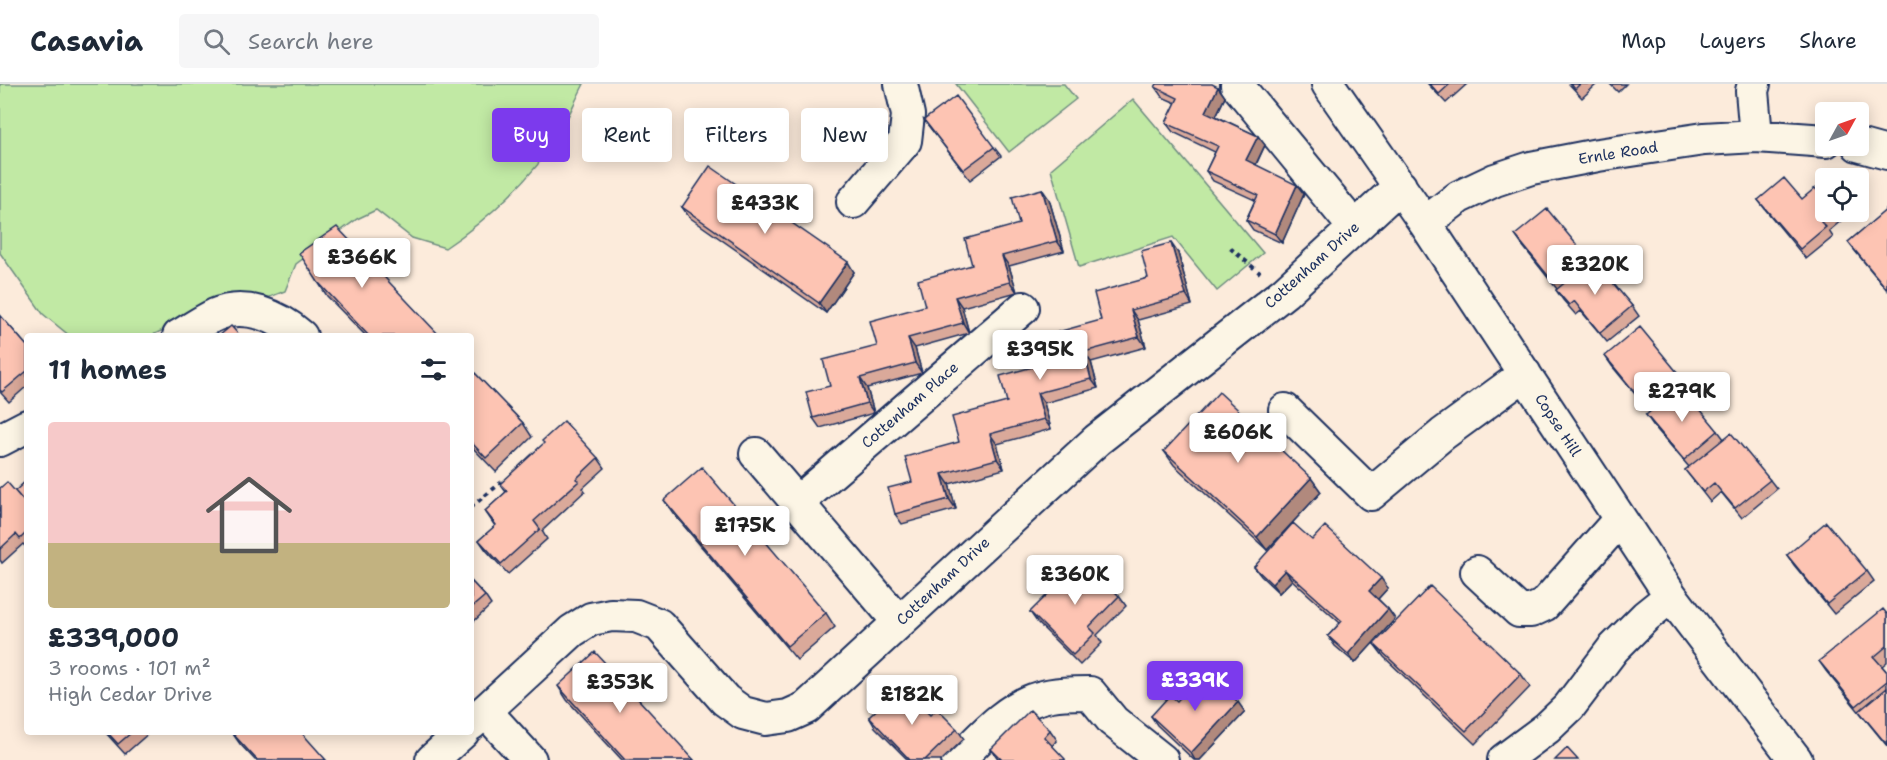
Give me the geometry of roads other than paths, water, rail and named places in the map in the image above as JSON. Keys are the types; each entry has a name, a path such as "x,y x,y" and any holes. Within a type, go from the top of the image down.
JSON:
{"street":[{"path":"853,202 905,141 908,115 901,84"},
{"name":"Copse Hill","path":"1328,84 1425,223 1671,596 1796,760"},
{"path":"1754,84 1752,91 1756,136"},
{"path":"1237,85 1354,226"},
{"name":"Ernle Road","path":"1425,223 1459,197 1495,180 1531,168 1598,155 1693,141 1756,136 1815,140"},
{"path":"1869,147 1887,153"},
{"name":"Cottenham Drive","path":"478,718 572,631 591,619 619,615 636,616 658,626 725,700 743,712 766,719 788,716 806,708 1097,440 1285,292 1400,186"},
{"name":"Cottenham Place","path":"798,502 1023,308"},
{"path":"183,333 217,314 244,309 273,317 297,333"},
{"path":"1285,410 1371,494 1443,434 1525,374"},
{"path":"0,440 24,428"},
{"path":"756,454 899,622"},
{"path":"1477,572 1519,611 1531,610 1544,604 1620,519"},
{"path":"1504,760 1547,728 1569,707 1613,649 1646,616 1671,596"},
{"path":"958,760 983,734 1012,711 1037,698 1061,693 1090,693 1113,721 1162,760"},
{"path":"478,718 530,760"},
{"path":"432,760 460,735"}]}
